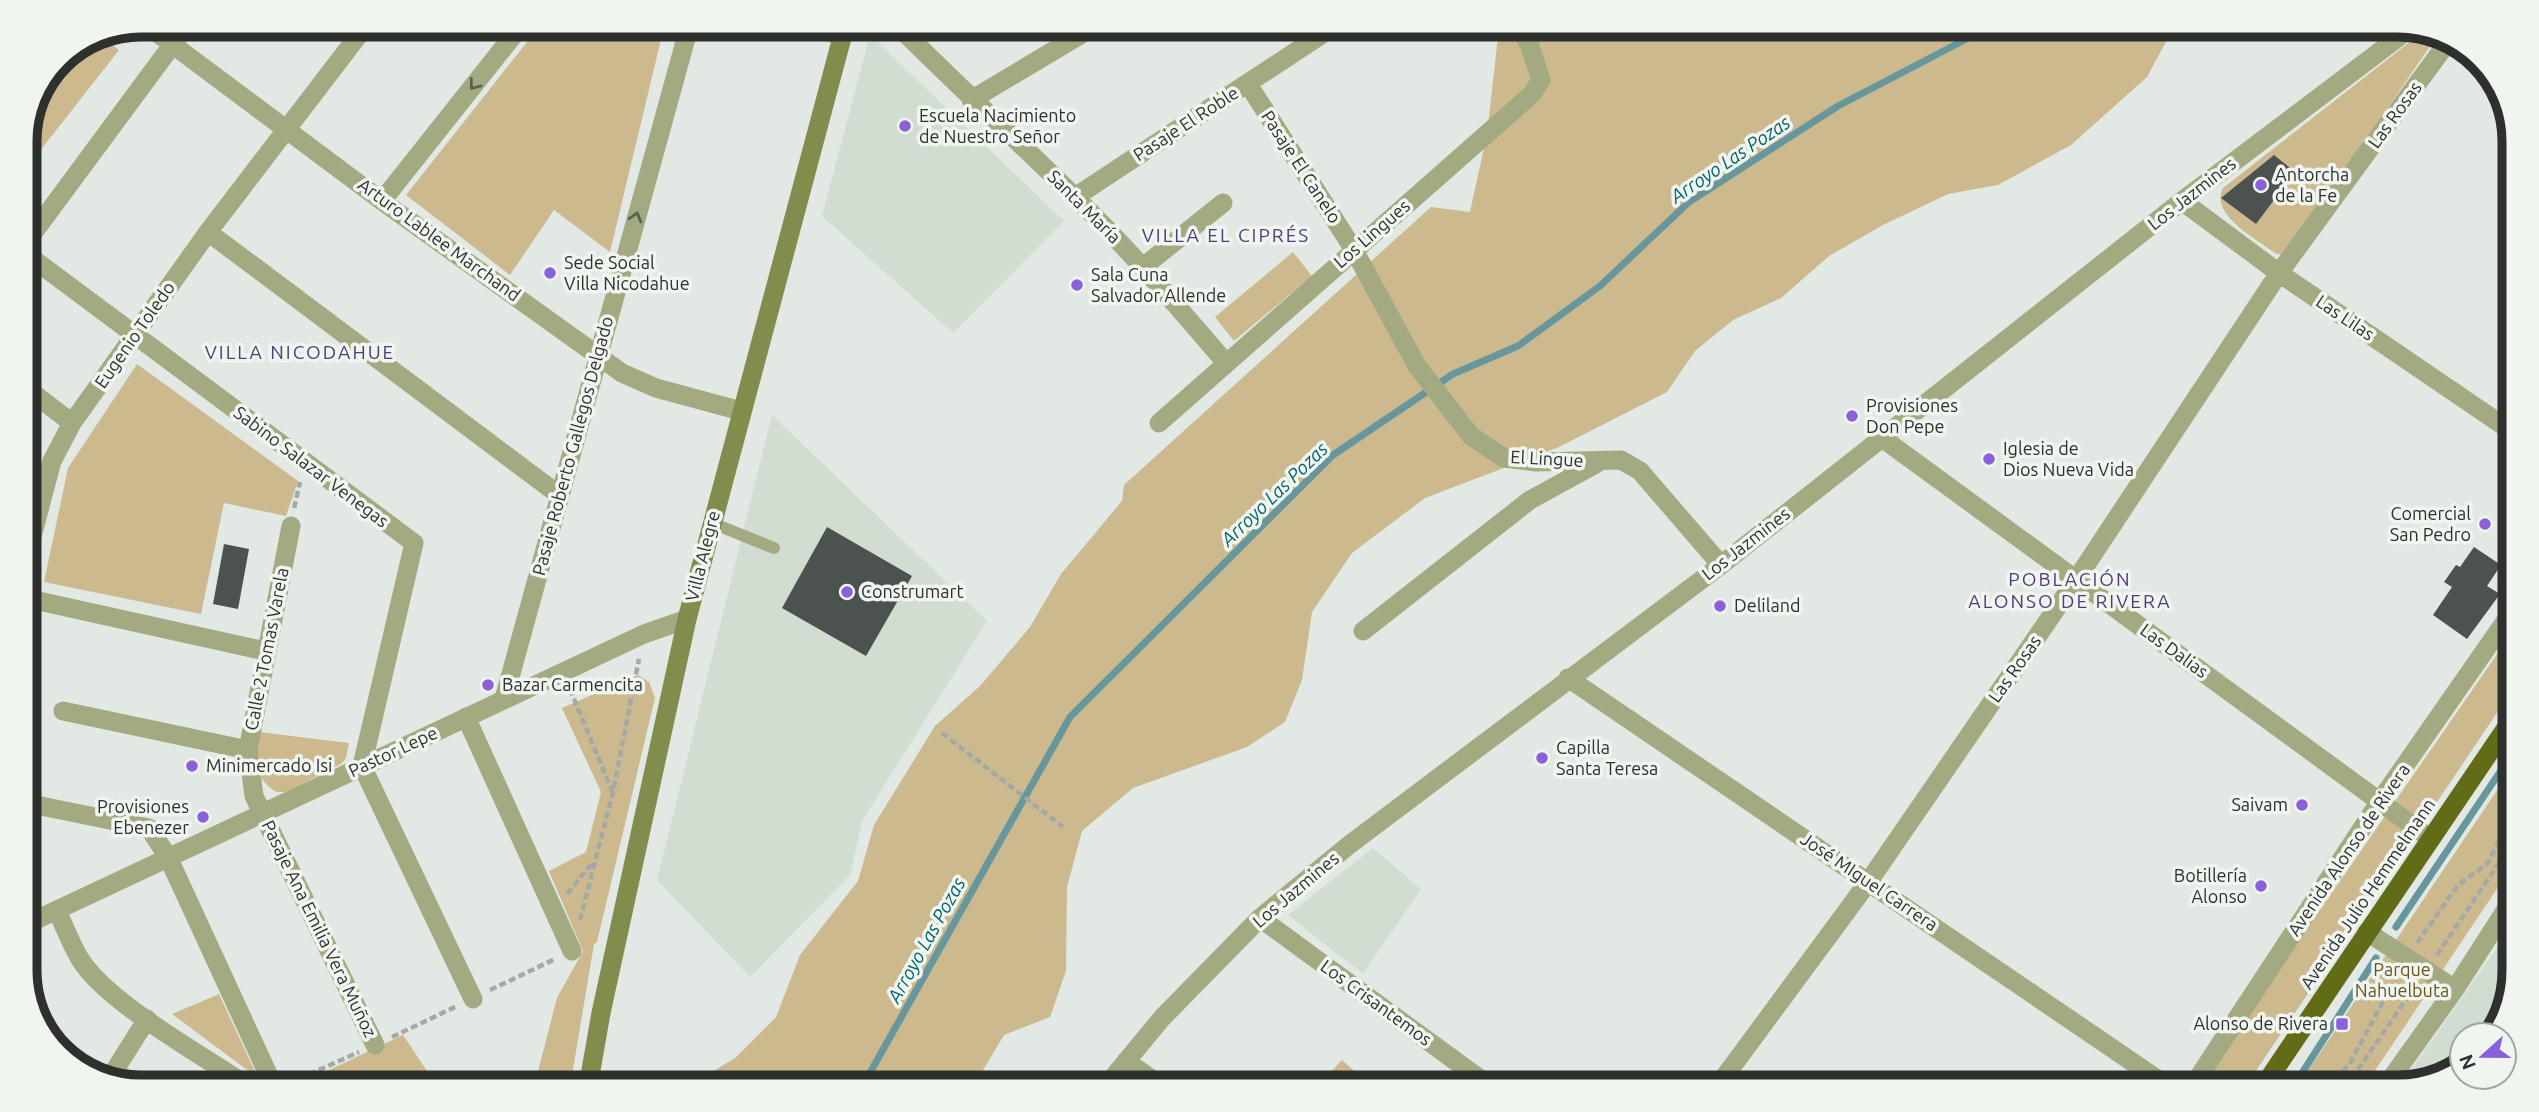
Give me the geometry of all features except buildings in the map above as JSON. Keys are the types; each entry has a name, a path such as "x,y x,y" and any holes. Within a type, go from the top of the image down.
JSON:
{"highway":[{"name":"Avenida Julio Hemmelmann","path":"2271,1075 2502,734"}],"main road":[{"name":"Villa Alegre","path":"590,1075 601,1013 687,619 741,411 842,48 843,37"}],"street":[{"path":"37,227 170,37"},
{"name":"Arturo Lablee Marchand","path":"170,37 382,201 622,373 656,388 741,411"},
{"name":"Eugenio Toledo","path":"37,490 72,424 208,232 357,37"},
{"path":"382,201 512,37"},
{"name":"Pasaje Roberto Gallegos Delgado","path":"504,699 597,353 686,37"},
{"name":"Santa María","path":"909,37 971,100 1075,197 1143,267 1226,363"},
{"path":"971,100 1077,37"},
{"name":"Pasaje El Roble","path":"1075,197 1317,37"},
{"name":"Los Lingues","path":"1159,423 1532,94 1541,80 1525,37"},
{"name":"Los Jazmines","path":"1115,1075 1162,1018 1260,918 1349,845 1721,565 2182,201 2399,37"},
{"name":"Las Rosas","path":"1726,1075 1868,881 2076,580 2279,273 2444,48"},
{"name":"Pasaje El Canelo","path":"1248,84 1354,250"},
{"name":"Las Lilas","path":"2182,201 2279,273 2502,424"},
{"path":"1143,267 1223,203"},
{"path":"208,232 559,495"},
{"name":"El Lingue","path":"1354,250 1417,366 1471,436 1504,458 1536,462 1621,460 1640,471 1721,565"},
{"name":"Sabino Salazar Venegas","path":"37,262 414,543 362,766"},
{"path":"37,396 72,424"},
{"name":"Las Dalias","path":"1882,438 2431,839"},
{"path":"1363,631 1530,500 1600,462"},
{"name":"Calle 2 Tomas Varela","path":"264,813 254,796 248,750 290,526"},
{"path":"37,601 265,651"},
{"name":"Pastor Lepe","path":"37,919 644,634 687,619"},
{"name":"Avenida Alonso de Rivera","path":"2200,1075 2380,801 2502,627"},
{"name":"José MIguel Carrera","path":"1568,678 2151,1075"},
{"path":"63,712 248,750"},
{"path":"466,718 572,951"},
{"path":"362,766 473,999"},
{"path":"41,806 149,828 168,857 271,1075"},
{"name":"Pasaje Ana Emilia Vera Muñoz","path":"264,813 375,1045"},
{"path":"57,910 80,959 94,977 219,1075"},
{"path":"2394,1075 2455,989 2502,916"},
{"name":"Los Crisantemos","path":"1260,918 1475,1075"},
{"path":"2367,932 2455,989"},
{"path":"114,1071 147,1019"},
{"path":"1126,1061 1146,1075"}],"lane":[{"path":"712,523 774,548"}],"path":[{"path":"290,526 304,462"},
{"path":"305,1075 375,1045 572,951 612,792 644,634"},
{"path":"563,672 612,792"},
{"path":"942,733 1063,827"},
{"path":"554,912 595,859"}],"shaded area":[{"name":"Escuela Nacimiento de Nuestro Señor","path":"869,37 872,37 1064,221 953,333 822,216"},
{"path":"772,415 987,621 862,821 850,875 750,977 657,880"},
{"path":"1373,848 1421,889 1363,974 1288,915"},
{"path":"2502,941 2500,992 2489,1021 2448,1021 2448,1062 2425,1072 2408,1074"}],"green space":[{"path":"531,37 662,37 610,252 554,210 510,275 406,195"},
{"path":"1498,37 2169,37 2147,77 2071,145 1998,185 1948,194 1883,225 1829,256 1781,298 1733,320 1695,351 1667,392 1559,447 1425,498 1352,553 1312,612 1302,680 1285,722 1247,747 1133,788 1082,831 1067,887 1066,971 1050,1017 1004,1035 980,1075 707,1075 735,1058 776,1017 800,955 858,881 874,825 935,726 980,686 1030,627 1061,574 1122,501 1124,485 1431,207 1470,212 1487,134"},
{"path":"2414,39 2432,43 2290,251 2283,255 2275,253 2237,225 2223,208 2220,198 2223,188"},
{"path":"109,42 119,50 37,155 40,114 58,77 83,54 101,45"},
{"path":"1293,252 1312,276 1234,341 1215,317"},
{"path":"137,364 298,481 286,516 224,503 201,614 44,582 68,468"},
{"path":"2502,647 2502,705 2253,1075 2213,1075 2216,1060"},
{"path":"638,675 649,682 655,698 597,942 594,944 572,1075 537,1075 557,998 583,951 549,871 586,852 601,792 562,708"},
{"path":"259,732 349,743 346,758 341,764 287,792 276,792 263,780 257,766"},
{"name":"Parque Nahuelbuta","path":"2502,783 2502,881 2372,1075 2305,1075"},
{"path":"219,994 257,1075 254,1075 172,1014"},
{"path":"403,1035 430,1075 318,1075"},
{"path":"1342,1060 1359,1075 1328,1075"}],"waterway":[{"name":"Arroyo Las Pozas","path":"869,1075 1070,717 1333,455 1453,374 1518,346 1600,286 1689,202 1838,106 1970,37"},
{"path":"2396,927 2502,769"},
{"path":"2301,1075 2376,958"}],"place":[{"name":"Escuela Nacimiento de Nuestro Señor","path":"905,126"},
{"name":"Antorcha de la Fe","path":"2261,185"},
{"name":"Sede Social Villa Nicodahue","path":"550,273"},
{"name":"Sala Cuna Salvador Allende","path":"1077,285"},
{"name":"Provisiones Don Pepe","path":"1852,416"},
{"name":"Iglesia de Dios Nueva Vida","path":"1989,459"},
{"name":"Comercial San Pedro","path":"2485,524"},
{"name":"Construmart","path":"847,592"},
{"name":"Deliland","path":"1720,606"},
{"name":"Bazar Carmencita","path":"488,685"},
{"name":"Capilla Santa Teresa","path":"1542,758"},
{"name":"Minimercado Isi","path":"192,766"},
{"name":"Saivam","path":"2302,805"},
{"name":"Provisiones Ebenezer","path":"203,817"},
{"name":"Botillería Alonso","path":"2261,886"},
{"name":"Alonso de Rivera","path":"2342,1024"}],"district":[{"name":"VILLA EL CIPRÉS","path":"1226,235"},
{"name":"VILLA NICODAHUE","path":"300,352"},
{"name":"POBLACIÓN ALONSO DE RIVERA","path":"2070,590"}]}
